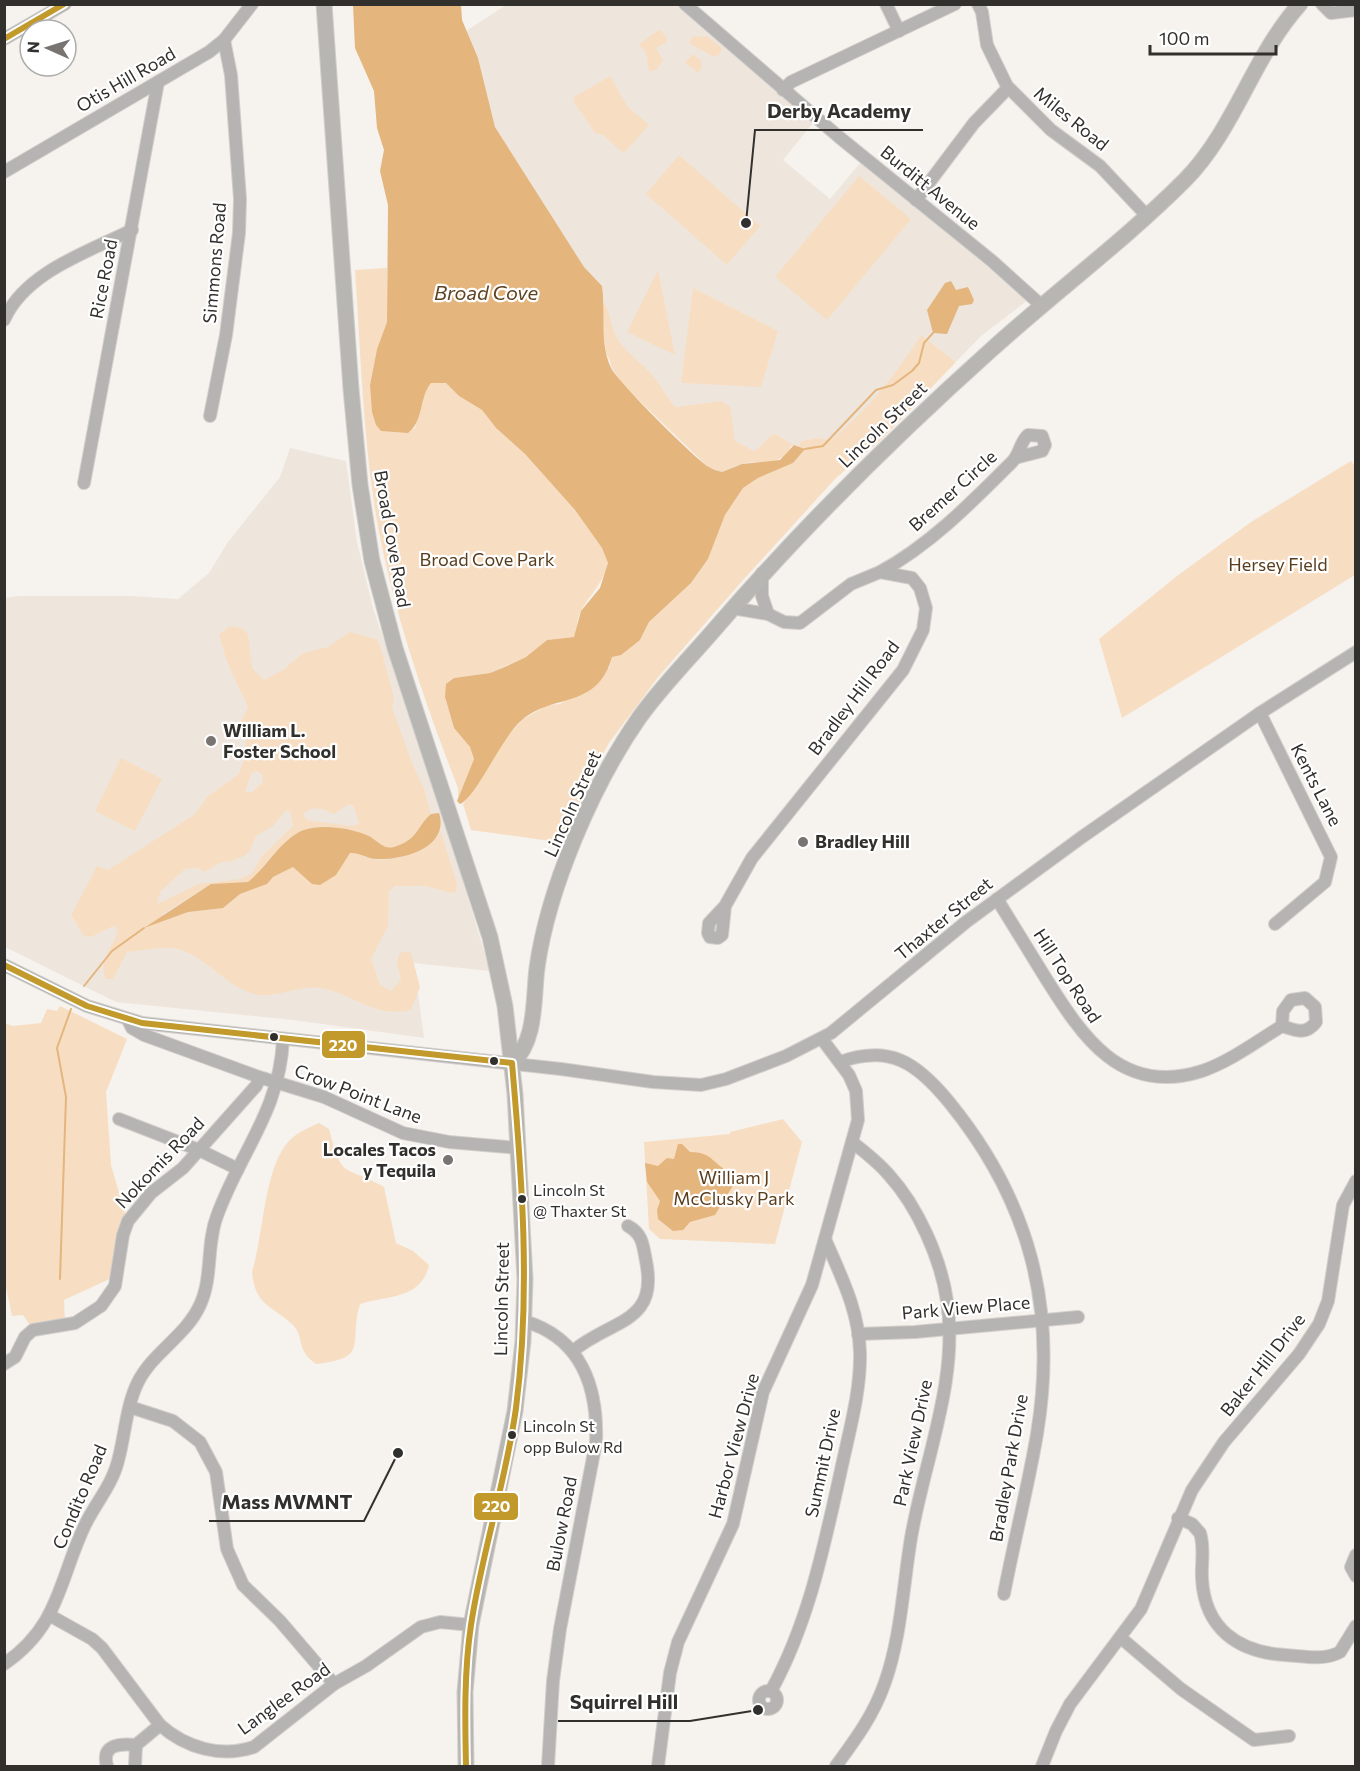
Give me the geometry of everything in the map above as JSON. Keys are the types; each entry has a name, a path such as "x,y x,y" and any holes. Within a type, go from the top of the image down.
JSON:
{"main road":[{"name":"Broad Cove Road","path":"324,4 351,389 360,485 372,561 395,648 490,937 505,1006 512,1063"},
{"name":"Lincoln Street","path":"466,1767 465,1692 471,1625 515,1411 524,1321 525,1279 519,1148 512,1063 523,1053 529,1038 532,1003 548,918 585,816 603,776 642,714 762,573 926,410 1042,306 1148,217 1189,176 1219,138 1282,29 1300,4"}],"street":[{"path":"4,39 65,4"},
{"name":"Otis Hill Road","path":"4,172 209,52 224,40 252,4"},
{"name":"Burditt Avenue","path":"685,4 783,90 993,261 1042,306"},
{"path":"886,4 899,31"},
{"path":"783,90 791,82 955,4"},
{"name":"Miles Road","path":"978,4 991,57 1008,88 1051,130 1100,166 1148,217"},
{"path":"1322,4 1332,13 1356,10"},
{"name":"Simmons Road","path":"210,416 226,335 239,233 240,199 231,75 224,40"},
{"name":"Rice Road","path":"84,483 158,82"},
{"path":"916,200 974,123 1008,88"},
{"path":"4,320 15,300 35,282 132,230"},
{"name":"Bremer Circle","path":"880,572 913,550 976,497 1016,458"},
{"name":"Bremer Circle","path":"912,578 906,573 906,564 913,550"},
{"path":"732,609 768,614 784,622 800,623 851,584 880,572 912,578"},
{"path":"762,573 762,596 768,614"},
{"name":"Bradley Hill Road","path":"725,906 763,843 903,670 918,642 925,621 924,598 912,578"},
{"name":"Thaxter Street","path":"128,1020 512,1063 653,1082 701,1085 760,1066 822,1039 850,1019 997,899 1082,837 1260,713 1356,652"},
{"name":"Kents Lane","path":"1260,713 1331,857 1324,882 1275,924"},
{"name":"Hill Top Road","path":"997,899 1087,1040 1117,1063 1150,1075 1193,1073 1216,1065 1282,1026"},
{"path":"4,965 87,1006 128,1020"},
{"name":"Crow Point Lane","path":"128,1020 132,1028 144,1035 260,1078 339,1103 392,1129 413,1136 519,1148"},
{"name":"Condito Road","path":"4,1664 29,1644 49,1615 66,1579 77,1541 118,1463 138,1382 190,1324 200,1305 207,1287 216,1218 278,1083 283,1039"},
{"name":"Harbor View Drive","path":"658,1767 668,1682 678,1642 733,1524 763,1392 812,1285 852,1142 859,1102 849,1075 822,1039"},
{"name":"Bradley Park Drive","path":"840,1062 870,1054 894,1056 923,1075 966,1121 996,1168 1021,1221 1036,1269 1042,1320 1042,1378 1037,1434 1004,1594"},
{"name":"Nokomis Road","path":"4,1364 15,1357 25,1337 33,1330 75,1323 101,1306 115,1286 123,1235 128,1221 151,1193 183,1168 256,1086 260,1078"},
{"path":"119,1119 199,1150 238,1169"},
{"name":"Park View Drive","path":"836,1767 871,1716 885,1683 902,1602 913,1529 944,1384 949,1328 947,1302 941,1276 914,1212 891,1176 852,1142"},
{"name":"Baker Hill Drive","path":"1042,1767 1056,1731 1070,1704 1121,1638 1146,1600 1191,1490 1224,1442 1299,1354 1319,1324 1331,1287 1340,1221 1353,1184"},
{"path":"573,1351 636,1313 646,1299 649,1282 642,1238 628,1226"},
{"name":"Summit Drive","path":"771,1691 803,1624 851,1422 859,1362 858,1334 851,1296 825,1239"},
{"name":"Park View Place","path":"858,1334 1078,1317"},
{"name":"Bulow Road","path":"524,1321 550,1331 573,1351 588,1381 597,1413 596,1442 560,1629 553,1682 548,1767"},
{"path":"130,1407 174,1421 200,1442 216,1472 227,1549 243,1585 280,1621 334,1684"},
{"path":"1178,1518 1192,1524 1200,1533 1206,1603 1219,1627 1237,1643 1269,1654 1324,1658 1340,1652 1356,1626"},
{"path":"1356,1555 1352,1567 1356,1576"},
{"name":"Langlee Road","path":"49,1615 92,1639 102,1648 160,1725 172,1735 209,1750 238,1752 254,1747 334,1684 366,1666 421,1627 440,1622 471,1625"},
{"path":"1121,1638 1181,1689 1254,1740 1289,1736"},
{"path":"107,1767 106,1755 113,1746 136,1745 160,1725"},
{"path":"135,1767 136,1745"}],"shaded area":[{"path":"506,5 677,5 813,123 783,160 830,199 861,162 1028,300 981,336 956,362 921,335 896,374 855,421 831,440 816,438 801,441 798,446 794,445 722,472 611,369 602,286 584,267 495,127 478,58 466,31"},
{"name":"William L. Foster School","path":"290,448 346,461 357,542 373,608 443,815 490,971 414,963 424,1038 293,1020 116,1002 5,947 4,598 132,596 178,599 209,573 228,542 280,477"}],"green space":[{"path":"659,30 666,36 667,42 656,48 663,60 657,69 649,72 646,53 639,44"},
{"path":"693,36 708,37 722,48 719,55 714,57 689,43"},
{"path":"693,54 701,60 702,67 698,73 685,62"},
{"path":"610,76 628,107 649,125 626,151 622,152 603,135 595,133 574,102 574,97"},
{"path":"679,155 760,226 727,265 646,194"},
{"path":"859,176 911,219 827,320 775,277"},
{"name":"Broad Cove Park","path":"387,268 387,322 377,349 370,385 376,425 395,432 415,428 424,391 431,383 446,383 459,396 482,410 496,428 525,454 575,510 602,548 608,563 602,579 581,611 574,637 547,640 526,657 490,673 454,678 445,697 454,728 470,747 474,759 458,798 458,788 423,694 394,597 379,532 369,467 355,270"},
{"path":"658,270 675,355 627,332"},
{"path":"693,288 778,331 761,387 681,383"},
{"path":"604,302 619,341 654,377 676,407 721,401 730,407 735,441 754,451 775,434 794,445 778,460 736,465 722,472 708,467 618,380 606,352 602,323"},
{"path":"921,335 956,362 882,439 836,478 659,676 609,743 585,787 565,843 471,830 463,804 505,738 523,719 548,705 560,704 609,668 612,657 640,640 649,622 691,583 708,559 725,515 743,488 758,478 793,463 804,449 798,446 801,441 816,438 831,440 880,391 902,364"},
{"name":"Hersey Field","path":"1351,461 1356,468 1355,575 1122,718 1099,639 1177,576 1251,522"},
{"path":"229,626 241,628 248,634 252,668 264,680 283,670 303,653 328,647 350,632 376,639 380,645 394,698 392,707 424,789 431,814 413,837 390,848 372,838 345,829 308,828 293,836 279,848 248,882 211,884 164,913 158,923 188,912 223,908 240,894 267,884 273,877 293,867 308,880 341,867 350,853 381,860 400,857 420,850 441,832 457,884 456,892 451,893 425,886 395,886 389,891 388,926 371,959 380,985 391,991 401,980 397,963 399,954 404,951 411,953 420,987 411,1010 385,1011 331,990 319,988 267,995 251,993 241,989 197,958 171,948 127,952 113,979 106,979 105,960 118,930 113,926 91,937 84,936 71,915 97,866 108,870 195,814 208,796 239,774 245,757 246,739 240,723 248,707 227,662 219,635","holes":["257,771 263,775 263,782 251,793 245,791 252,772","349,804 354,807 359,824 350,826 307,820 303,815 313,809 321,809 334,814","286,810 290,811 293,826 262,856 252,873 240,879 198,884 157,904 160,892 185,869 197,868 204,872 222,862 244,856 250,851 256,836 273,826"]},
{"path":"121,758 162,779 135,831 95,811"},
{"path":"60,1006 127,1039 106,1092 111,1165 126,1217 116,1276 64,1300 65,1321 30,1325 23,1315 12,1316 5,1283 4,1023 13,1026 41,1023 47,1009 57,1011"},
{"name":"William J McClusky Park","path":"783,1119 802,1142 775,1244 660,1239 649,1229 644,1142 730,1134 730,1132"},
{"path":"319,1123 329,1129 338,1157 346,1169 384,1187 396,1243 413,1251 429,1265 419,1285 411,1290 360,1304 351,1353 344,1358 316,1364 305,1353 299,1334 293,1325 261,1298 257,1292 252,1272 268,1189 278,1158 292,1138"}],"water":[{"name":"Broad Cove","path":"353,5 461,5 462,20 478,58 495,127 584,267 602,286 605,348 611,368 627,388 674,436 710,468 722,472 742,464 780,460 794,445 805,449 793,463 758,478 743,488 725,515 708,559 691,583 649,622 640,640 621,655 612,657 605,674 585,693 547,706 522,720 506,739 474,791 460,804 457,801 474,759 470,747 454,728 445,697 446,684 454,678 490,673 507,666 526,657 547,640 574,637 581,611 600,588 608,563 602,548 575,510 525,454 496,428 482,410 459,396 446,383 431,383 417,422 408,433 381,431 376,425 372,412 370,385 377,349 387,322 388,205 380,171 384,150 377,128 374,91 355,48"},
{"path":"951,281 956,290 968,287 974,300 972,304 959,306 947,334 933,333 927,310 945,283"},
{"path":"439,813 441,825 438,835 431,843 411,854 377,859 350,853 336,875 320,885 312,884 293,867 273,877 267,884 240,894 223,908 188,912 144,928 211,884 248,882 286,842 301,831 317,827 345,829 369,836 390,848 408,841 431,814"},
{"path":"678,1144 682,1144 690,1152 709,1156 731,1172 734,1184 715,1215 690,1222 683,1230 673,1231 658,1219 657,1210 660,1201 647,1182 645,1163 658,1166 667,1158 674,1159"}],"waterway":[{"path":"805,449 823,446 876,390 893,385 912,371 919,363 924,343 933,333"},
{"path":"84,986 112,951 144,928"},
{"path":"60,1279 66,1097 57,1048 71,1009"}],"transit line":[{"name":"220","path":"4,39 64,4"},
{"name":"220","path":"4,965 87,1006 142,1023 512,1063 522,1192 524,1278 521,1365 512,1435 471,1625 466,1678 466,1766"}],"place":[{"name":"Derby Academy","path":"746,223"},
{"name":"William L. Foster School","path":"211,741"},
{"name":"Bradley Hill","path":"803,842"},
{"name":"Locales Tacos y Tequila","path":"448,1160"},
{"name":"Lincoln St @ Thaxter St","path":"522,1199"},
{"name":"Lincoln St opp Bulow Rd","path":"512,1435"},
{"name":"Mass MVMNT","path":"398,1453"},
{"name":"Squirrel Hill","path":"758,1710"}]}
